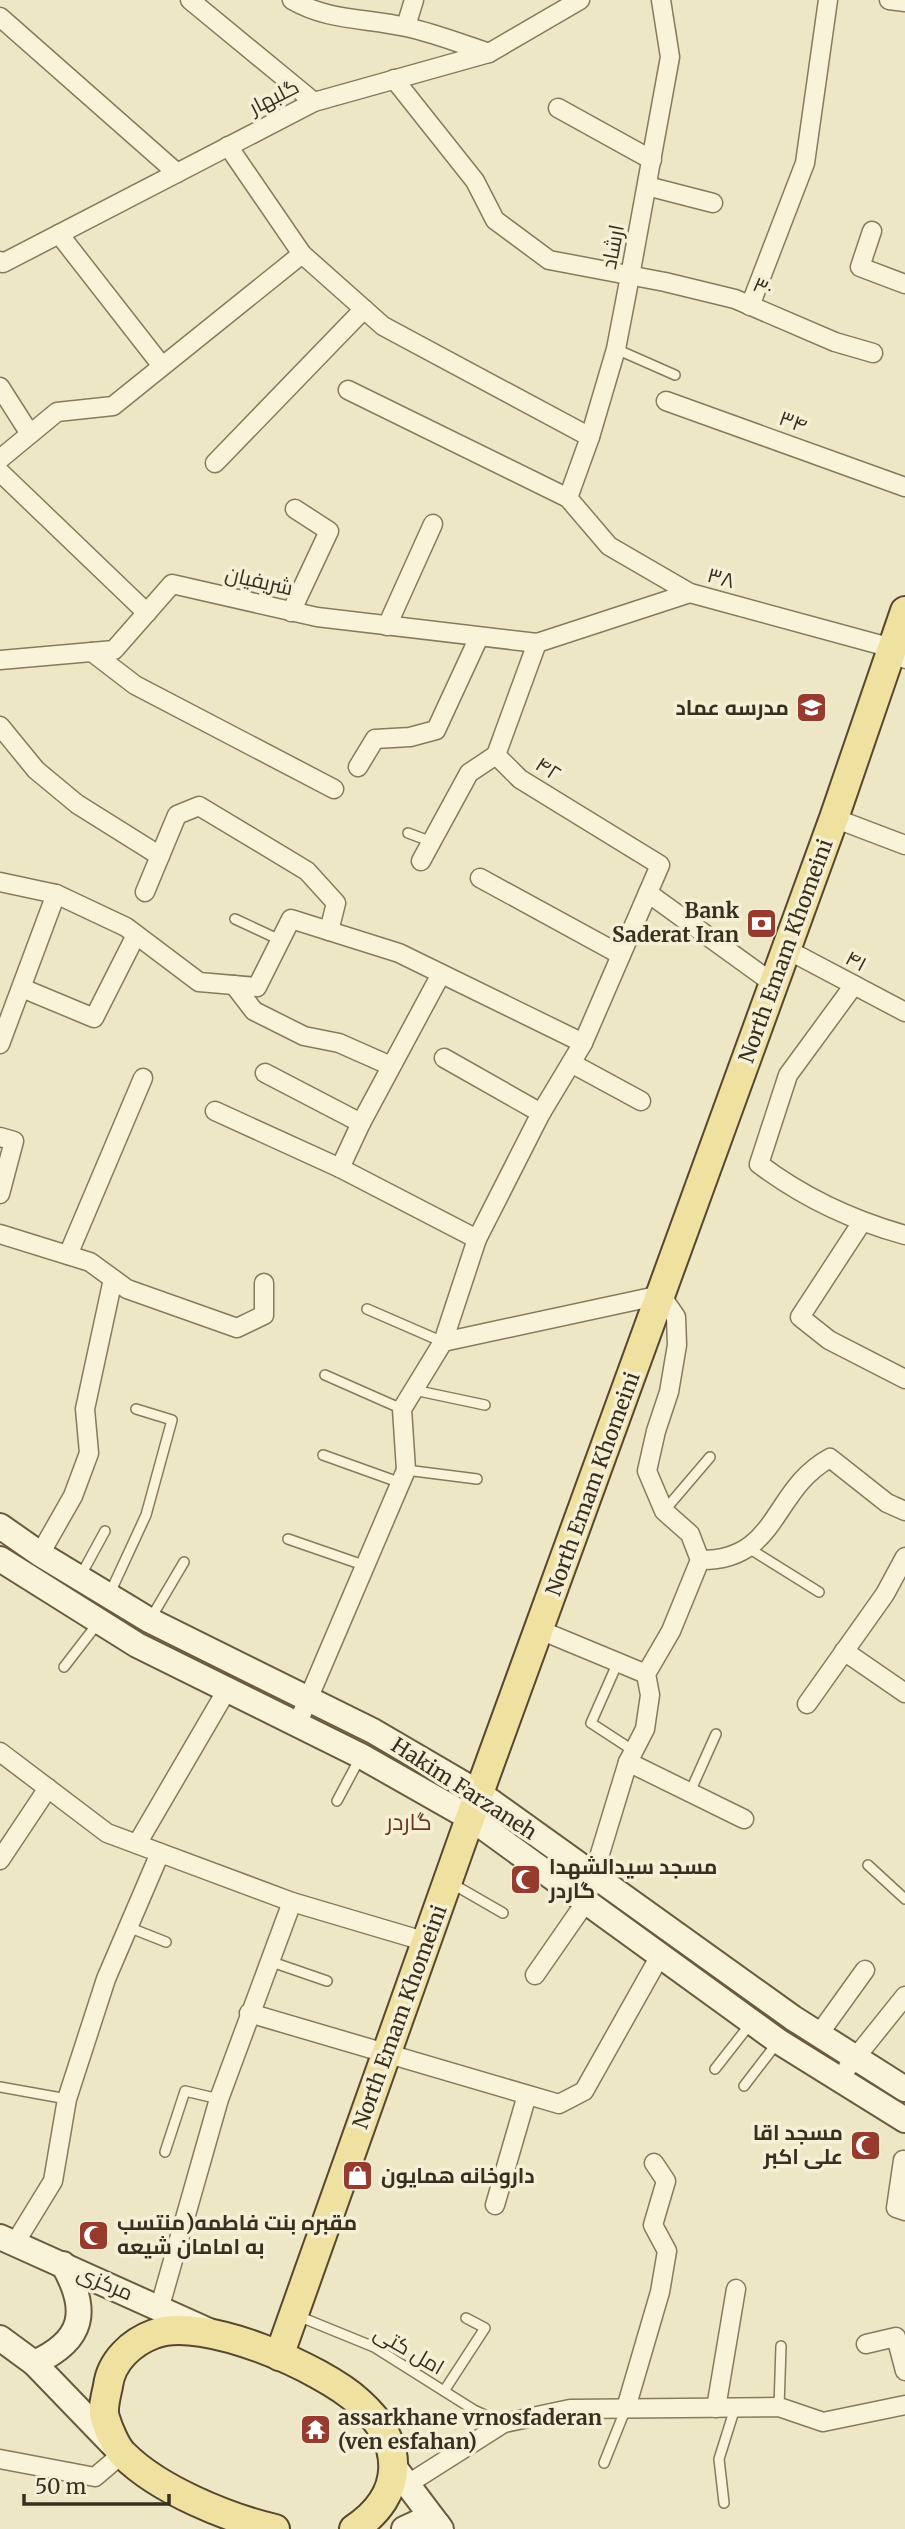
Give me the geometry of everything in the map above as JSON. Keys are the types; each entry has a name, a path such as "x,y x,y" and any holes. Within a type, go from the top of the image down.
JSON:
{"main road":[{"name":"North Emam Khomeini","path":"279,2356 786,949 899,654 905,611"},
{"path":"275,2529 219,2520 122,2454 104,2416 109,2377 121,2357 137,2340 175,2327 210,2331 279,2356 359,2401 377,2421 401,2476 374,2516 354,2529"}],"street":[{"path":"190,0 314,102"},
{"path":"292,0 307,9 351,21 406,26 489,52"},
{"path":"406,26 414,0"},
{"name":"گلبهار","path":"0,261 3,263 314,102 489,52 580,0"},
{"name":"ارشاد","path":"568,498 590,437 616,349 631,276 670,57 662,0"},
{"path":"750,306 805,163 828,0"},
{"path":"889,0 905,2"},
{"path":"0,17 177,173"},
{"name":"۳۰","path":"394,79 475,181 495,220 549,260 735,299 835,342 873,353"},
{"path":"558,108 652,160"},
{"path":"228,146 302,254 383,326 590,437"},
{"path":"647,186 713,203"},
{"path":"872,231 860,267 905,284"},
{"path":"59,234 162,366"},
{"path":"0,459 57,412 113,406 302,254"},
{"path":"215,463 364,309"},
{"path":"0,387 30,434"},
{"path":"348,390 568,498"},
{"name":"۳۴","path":"666,401 905,487"},
{"path":"0,472 147,613"},
{"name":"۳۸","path":"568,498 608,546 690,593 899,654"},
{"path":"291,612 329,531 295,509"},
{"path":"387,626 433,524"},
{"name":"شریفیان","path":"0,660 114,650 172,584 291,612 537,643"},
{"path":"421,861 469,774 496,755 537,643 690,593"},
{"path":"358,767 375,739 410,737 436,730 479,637"},
{"path":"92,652 135,685 334,789"},
{"path":"0,726 36,770 77,804 160,856"},
{"name":"۴۲","path":"496,755 520,779 660,865 648,894"},
{"path":"145,892 177,815 199,806 307,871 336,903 329,931"},
{"path":"834,818 905,845"},
{"path":"480,878 621,956"},
{"path":"0,882 56,894 126,927 199,982 257,987 291,919 399,953 583,1042"},
{"path":"0,1044 56,894"},
{"path":"297,1725 403,1476 402,1409 443,1342 477,1239 541,1113 583,1042 648,894 774,984"},
{"path":"22,988 94,1018 136,935"},
{"name":"۴۱","path":"786,949 905,1012"},
{"path":"340,1168 360,1123 441,974"},
{"path":"234,985 254,1012 304,1036 339,1043 391,1066"},
{"path":"854,985 788,1075 759,1164 792,1189 862,1222 905,1235"},
{"path":"444,1058 541,1113"},
{"path":"571,1063 641,1101"},
{"path":"265,1073 360,1123"},
{"path":"68,1255 143,1078"},
{"path":"215,1111 340,1168 477,1239"},
{"path":"0,1137 14,1141 0,1194"},
{"path":"862,1222 800,1317 829,1340 905,1379"},
{"path":"0,1234 90,1262 127,1289 237,1328 264,1315 264,1283"},
{"path":"40,1554 74,1496 89,1453 85,1409 113,1279"},
{"path":"443,1342 661,1295 676,1317 677,1345 669,1392 647,1471 664,1511 690,1534 700,1560 671,1631 646,1674 650,1695 645,1729 631,1756 591,1874 585,1903 535,1975"},
{"path":"700,1560 723,1560 750,1549 811,1468 830,1458 887,1503 905,1511"},
{"name":"Hakim Farzaneh","path":"0,1526 40,1554 149,1620 373,1731 475,1806 585,1903 661,1954 778,2041 905,2120"},
{"path":"807,1704 885,1594 905,1557"},
{"name":"Hakim Farzaneh","path":"0,1559 137,1645 361,1756 475,1806 591,1874 819,2034 905,2089"},
{"path":"540,1630 646,1674"},
{"path":"845,1651 905,1693"},
{"path":"137,1844 228,1688"},
{"path":"0,1752 107,1833 292,1902 427,1942"},
{"path":"631,1756 690,1792 744,1819"},
{"path":"0,1860 48,1788"},
{"path":"7,2240 53,2181 68,2099 106,1979 160,1853"},
{"path":"160,2306 219,2099 292,1902"},
{"path":"249,2013 559,2104 584,2091 661,1954"},
{"path":"819,2034 865,1970"},
{"path":"839,2078 905,1996"},
{"path":"495,2205 527,2095"},
{"path":"904,2160 896,2208 905,2211"},
{"path":"626,2408 660,2292 667,2251 653,2225 666,2181 654,2163"},
{"name":"مرکزی","path":"7,2240 160,2306 210,2331"},
{"path":"34,2363 57,2352 78,2321 78,2292 63,2264"},
{"path":"716,2408 736,2290"},
{"path":"866,2344 895,2337 905,2371"},
{"path":"0,2338 34,2363 122,2454 95,2477 0,2459"},
{"path":"440,2527 401,2476 504,2423 570,2409 735,2407 779,2407 823,2422 905,2405"},
{"path":"404,2529 417,2523 440,2527"}],"lane":[{"path":"616,349 675,375"},
{"path":"408,833 432,842"},
{"path":"235,919 280,940"},
{"path":"367,1308 443,1342"},
{"path":"325,1375 402,1409"},
{"path":"414,1390 485,1405"},
{"path":"109,1597 146,1515 172,1420 136,1409"},
{"path":"323,1455 403,1476 477,1479"},
{"path":"664,1511 710,1457"},
{"path":"80,1578 106,1531"},
{"path":"288,1539 366,1566"},
{"path":"750,1549 819,1592"},
{"path":"149,1620 184,1562"},
{"path":"64,1667 99,1622"},
{"path":"618,1662 591,1723 631,1756"},
{"path":"690,1792 716,1734"},
{"path":"337,1801 361,1756"},
{"path":"868,1865 905,1899"},
{"path":"449,1882 503,1913"},
{"path":"128,1927 166,1942"},
{"path":"269,1961 327,1981"},
{"path":"715,2069 752,2022"},
{"path":"744,2086 778,2041"},
{"path":"0,2087 68,2099"},
{"path":"165,2152 185,2091 219,2099"},
{"name":"امل کتی","path":"293,2313 374,2347 474,2410 504,2423"},
{"path":"444,2390 485,2328 466,2318"},
{"path":"779,2407 781,2346"},
{"path":"724,2503 719,2459 735,2407"},
{"path":"604,2463 626,2408"}],"place":[{"name":"مدرسه عماد","path":"812,708"},
{"name":"Bank Saderat Iran","path":"762,923"},
{"name":"مسجد سیدالشهدا گاردر","path":"526,1879"},
{"name":"مسجد اقا علی اکبر","path":"866,2145"},
{"name":"داروخانه همایون","path":"358,2176"},
{"name":"مقبره بنت فاطمه(منتسب به امامان شیعه","path":"94,2235"},
{"name":"assarkhane vrnosfaderan (ven esfahan)","path":"315,2430"}],"district":[{"name":"گاردر","path":"409,1822"}]}
